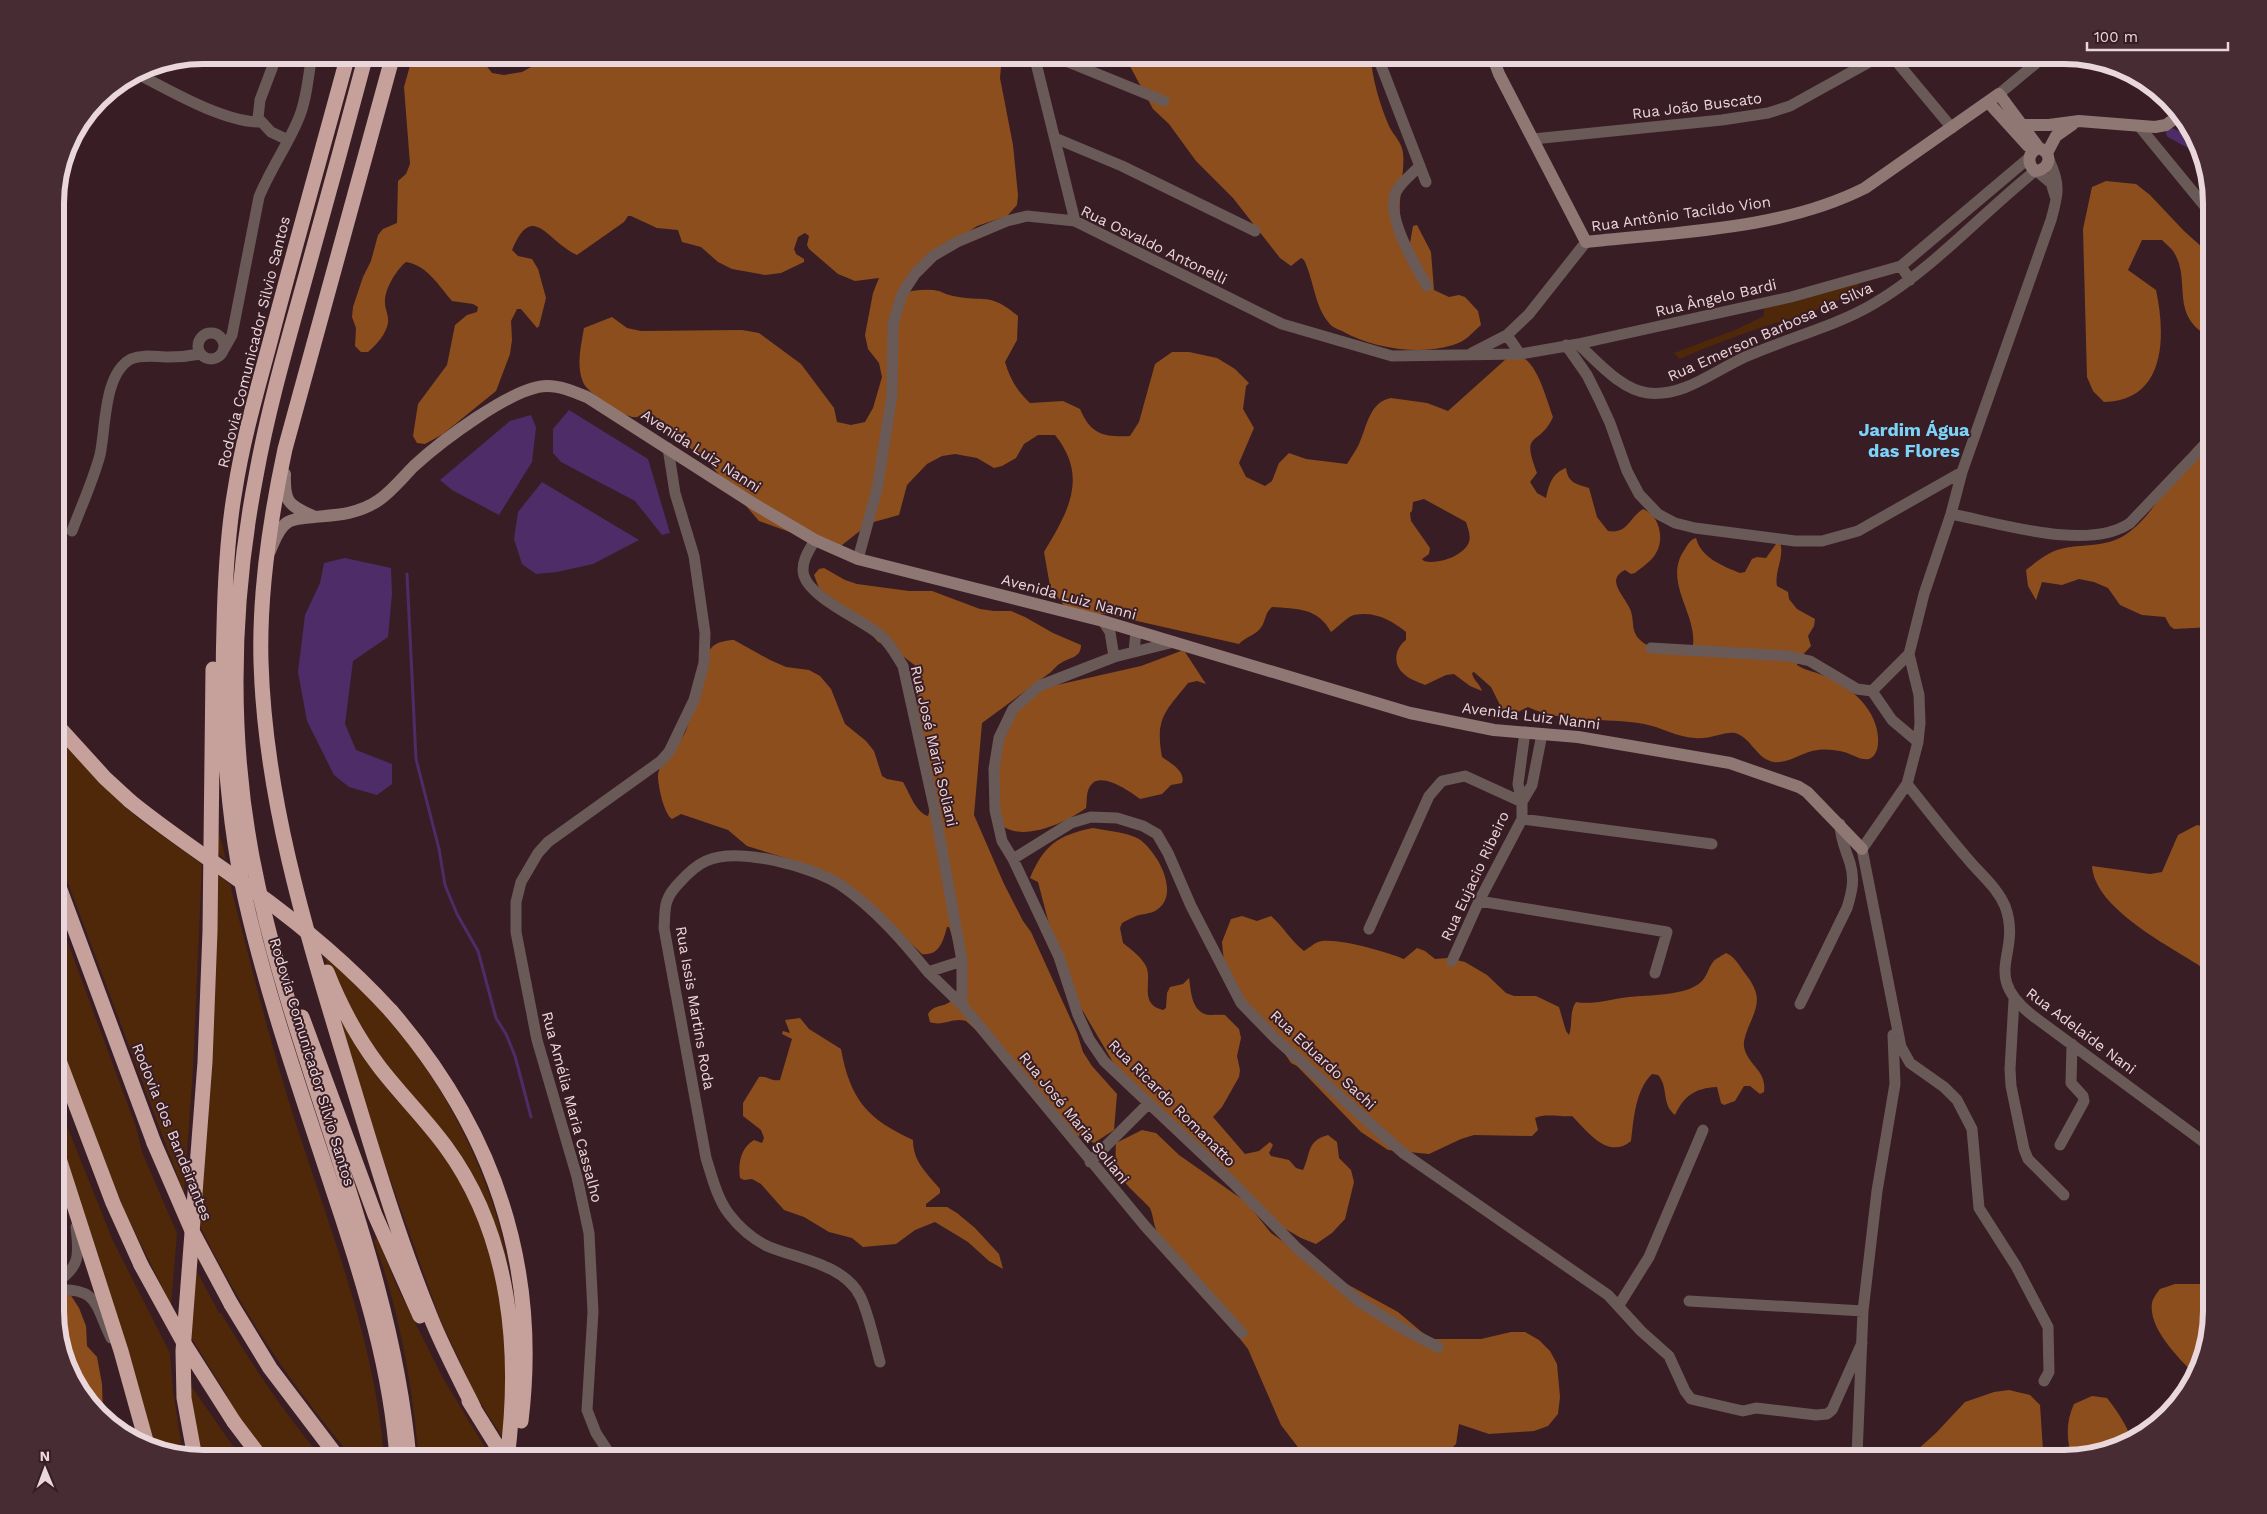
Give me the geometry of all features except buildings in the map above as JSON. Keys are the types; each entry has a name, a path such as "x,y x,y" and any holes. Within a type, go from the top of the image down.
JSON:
{"highway":[{"name":"Rodovia Comunicador Silvio Santos","path":"346,64 256,391 235,489 228,538 222,668 230,803 238,864 248,912 273,1006 370,1309 383,1363 395,1450"},
{"name":"Rodovia Comunicador Silvio Santos","path":"364,64 265,432 247,530 238,612 237,713 244,806 257,882 289,1010 383,1305 399,1373 408,1450"},
{"path":"391,64 285,449 273,510 266,563 261,652 264,704 267,739 286,850 318,974 394,1217 432,1321 475,1410"},
{"path":"193,1450 184,1398 183,1351 205,1062 210,931 213,648 228,538"},
{"path":"64,733 93,766 130,801 160,825 249,887 300,926 346,965 391,1011 432,1060 450,1088 479,1145 508,1221 520,1276 526,1342 524,1399 516,1450"},
{"path":"286,850 322,959 346,1015 379,1066 426,1121 459,1166 471,1189 494,1244 508,1303 512,1350 513,1404 507,1450"},
{"path":"257,882 298,1008 375,1215 428,1331 451,1374 500,1450"},
{"name":"Rodovia dos Bandeirantes","path":"64,900 154,1143 193,1233 231,1304 270,1368 332,1450"},
{"path":"64,1074 110,1194 142,1265 185,1345 234,1422 255,1450"},
{"path":"64,1176 121,1351 145,1438"}],"street":[{"path":"274,64 257,113 260,122 271,132 288,140"},
{"path":"234,318 200,338 197,346 200,354 207,359 216,359 232,335 259,197 268,176 299,119 306,95 311,64"},
{"path":"1036,64 1075,221"},
{"path":"1073,64 1164,101"},
{"path":"1380,64 1426,182"},
{"path":"1496,64 1586,242"},
{"name":"Rua João Buscato","path":"1533,139 1722,120 1768,113 1790,106 1866,64"},
{"path":"1899,64 1952,128"},
{"name":"Rua Antônio Tacildo Vion","path":"1468,355 1507,335 1528,314 1586,242 1722,227 1814,209 1844,199 1865,188 1952,128 1999,94 2035,64"},
{"path":"144,77 223,114 242,120 260,122"},
{"path":"1999,94 2058,180 2056,199 1962,472 1924,594 1910,654 1918,695 1920,723 1918,742 1907,784 1862,849 1895,1016 1905,1056 1910,1063 1944,1087 1957,1100 1972,1129 1979,1208 2016,1266 2048,1327 2049,1372 2044,1381"},
{"path":"1988,102 2040,153 2045,167 2037,172"},
{"path":"2022,125 2079,121 2139,126 2166,124 2175,118"},
{"path":"2056,199 2051,183 2030,165 2056,136 2079,121"},
{"path":"1910,280 1901,266 2040,153 2048,135 2061,123"},
{"path":"2139,126 2203,204"},
{"path":"1055,138 1122,166 1255,232"},
{"path":"1420,166 1400,185 1395,194 1395,207 1403,243 1426,286"},
{"name":"Rua Emerson Barbosa da Silva","path":"1572,345 1626,384 1646,393 1668,394 1686,387 1744,357 1872,305 1910,280 2037,172"},
{"name":"Rua Osvaldo Antonelli","path":"858,559 876,489 892,395 893,324 902,294 915,274 933,256 957,242 1007,221 1028,216 1075,221 1282,324 1392,356 1468,355"},
{"name":"Rua Ângelo Bardi","path":"1468,355 1520,354 1572,345 1791,297 1901,266"},
{"path":"212,332 221,336 224,349"},
{"path":"1507,335 1520,354"},
{"path":"1572,345 1603,407 1627,471 1639,494 1658,514 1675,522 1695,528 1795,541 1822,541 1858,531 1962,472"},
{"path":"72,532 100,456 106,409 115,377 122,366 131,359 145,356 186,357 200,354"},
{"name":"Avenida Luiz Nanni","path":"266,563 275,540 287,523 298,518 344,514 362,510 380,499 416,464 495,406 525,390 546,386 569,390 587,397 754,504 815,540 858,559 1103,621 1410,713 1494,730 1578,737 1730,763 1798,787 1807,792 1840,824 1862,849"},
{"path":"1950,514 2078,537 2102,535 2121,530 2130,523 2203,446"},
{"name":"Rua Amélia Maria Cassalho","path":"607,1450 596,1433 587,1410 593,1312 589,1234 577,1177 537,1040 516,932 516,902 521,882 538,853 548,842 661,761 670,752 694,700 704,663 705,633 694,556 675,493 668,448"},
{"path":"285,449 284,490 286,499 290,505 315,517"},
{"name":"Rua José Maria Soliani","path":"815,540 803,566 804,576 810,586 822,597 881,636 891,646 903,666 934,811 962,962 962,1005"},
{"path":"1103,621 1110,632 1114,656"},
{"path":"1134,652 1136,631"},
{"name":"Rua Ricardo Romanatto","path":"1174,642 1114,656 1039,686 1013,710 999,738 994,768 995,810 1002,841 1013,859 1059,957 1078,1015 1089,1039 1104,1061 1298,1249 1354,1297 1405,1330 1438,1347"},
{"path":"1652,648 1788,656 1810,661 1857,689 1872,691 1892,720 1918,742"},
{"path":"1872,691 1910,654"},
{"name":"Rua Eujacio Ribeiro","path":"1452,961 1479,901 1522,819 1522,802 1518,784 1525,732"},
{"name":"Rua Eujacio Ribeiro","path":"1522,802 1532,785 1542,734"},
{"path":"1369,929 1429,796 1442,781 1465,776 1522,802"},
{"name":"Rua Adelaide Nani","path":"1907,784 1998,893 2005,907 2008,950 2004,977 2014,1000 2203,1141"},
{"name":"Rua Eduardo Sachi","path":"1013,859 1071,824 1091,817 1118,818 1143,826 1156,834 1168,853 1191,906 1241,1003 1276,1039 1403,1153 1583,1277 1619,1305 1641,1331 1672,1362 1685,1391 1696,1401 1743,1411 1756,1408 1816,1415 1827,1414 1832,1410 1862,1343"},
{"path":"1522,819 1712,844"},
{"path":"1800,1004 1848,908 1852,892 1851,865 1840,837 1840,824"},
{"name":"Rua Issis Martins Roda","path":"880,1362 860,1296 848,1282 834,1271 766,1245 745,1231 728,1214 715,1189 704,1148 664,928 667,901 676,886 691,870 708,860 731,856 754,857 792,865 818,874 840,885 855,896 894,933 928,972"},
{"path":"1479,901 1667,932 1655,973"},
{"path":"928,972 962,962"},
{"name":"Rua José Maria Soliani","path":"928,972 962,1005 1090,1162 1242,1333"},
{"path":"2014,1000 2010,1068 2011,1086 2024,1149 2028,1159 2064,1195"},
{"path":"1857,1450 1863,1312 1877,1191 1895,1084 1893,1025 1895,1016"},
{"path":"2060,1145 2084,1101 2083,1096 2071,1083 2072,1044"},
{"path":"1090,1162 1148,1103"},
{"path":"1619,1305 1649,1257 1703,1130"},
{"path":"64,1276 71,1271 77,1260 78,1245 75,1213"},
{"path":"64,1290 76,1289 87,1294 100,1310 112,1340 121,1351"},
{"path":"1689,1301 1863,1312"}],"shaded area":[{"path":"410,64 485,64 492,73 504,75 522,72 537,64 1001,64 1000,78 1013,145 1018,195 1017,205 1007,216 977,226 947,247 900,293 929,290 939,291 951,296 986,299 1000,303 1018,316 1017,340 1005,362 1014,384 1030,403 1063,401 1080,409 1084,418 1099,433 1113,436 1130,436 1139,422 1155,364 1172,352 1189,352 1217,358 1235,369 1249,383 1246,386 1243,409 1254,428 1239,463 1246,477 1265,486 1272,481 1279,463 1289,453 1306,459 1347,464 1358,447 1373,410 1384,400 1391,398 1427,403 1448,411 1506,359 1523,358 1534,370 1553,417 1548,427 1531,444 1530,450 1537,473 1530,482 1537,493 1546,498 1554,476 1566,468 1571,480 1589,488 1597,517 1608,531 1624,528 1643,509 1649,512 1657,522 1660,541 1654,556 1635,573 1631,574 1625,570 1616,578 1618,588 1632,614 1637,637 1651,646 1693,645 1693,633 1678,585 1677,573 1679,561 1687,545 1692,540 1696,538 1708,556 1740,573 1745,572 1752,559 1757,557 1766,558 1776,544 1780,543 1781,553 1776,581 1777,586 1788,592 1789,599 1797,609 1815,619 1814,626 1808,636 1811,646 1798,660 1797,665 1835,681 1862,702 1874,721 1878,745 1876,752 1871,758 1866,759 1841,751 1821,750 1812,751 1785,761 1774,762 1763,757 1746,739 1735,733 1700,738 1688,737 1644,724 1556,716 1528,707 1509,714 1502,709 1491,687 1474,672 1472,673 1482,691 1470,686 1454,674 1446,675 1425,685 1406,676 1398,666 1396,656 1399,647 1406,640 1406,632 1388,620 1376,615 1362,614 1351,616 1331,632 1319,618 1306,611 1272,607 1260,629 1239,644 1106,614 1070,614 1050,586 1044,552 1061,523 1071,494 1073,480 1071,465 1065,450 1055,435 1038,435 1024,444 1016,458 994,468 977,458 955,454 942,456 927,464 907,485 899,515 870,523 842,545 831,547 759,521 709,463 685,444 666,424 648,412 637,417 624,414 591,392 583,382 579,362 584,328 612,317 627,328 641,331 742,330 759,333 801,364 834,408 837,422 851,425 865,422 873,408 882,377 879,363 868,349 865,335 873,293 879,278 855,281 838,274 809,249 807,245 809,236 805,233 798,237 794,249 796,254 804,259 804,262 781,273 765,275 732,269 718,262 701,247 682,242 678,230 657,228 631,216 628,216 624,222 577,255 566,249 541,229 534,226 527,228 520,235 512,250 518,256 532,259 538,269 546,298 539,326 537,328 521,309 517,309 511,321 512,340 510,354 496,391 443,434 425,444 417,443 413,436 418,404 447,365 455,325 467,315 477,312 478,307 473,304 452,301 426,272 420,267 406,262 395,275 386,292 385,303 388,323 383,335 368,352 361,352 355,346 356,328 352,317 353,307 363,277 371,261 378,235 383,229 397,223 398,181 406,174 410,164 404,87","holes":["1424,499 1466,522 1469,542 1456,555 1436,562 1424,561 1422,559 1429,554 1430,548 1411,521 1410,513 1413,502"]},
{"path":"1129,64 1372,64 1382,109 1403,153 1400,213 1404,235 1410,243 1413,226 1417,225 1431,252 1434,290 1449,297 1459,295 1465,297 1478,311 1481,325 1457,344 1425,350 1382,346 1336,329 1329,323 1320,308 1304,260 1301,258 1291,266 1280,258 1233,198 1196,161 1169,124 1153,109"},
{"path":"2106,181 2136,184 2150,195 2203,248 2203,332 2190,319 2185,309 2179,262 2173,251 2162,240 2142,240 2128,270 2156,290 2161,327 2157,363 2150,378 2140,391 2124,399 2104,402 2093,391 2087,377 2083,229 2092,187"},
{"path":"1863,279 1855,289 1844,297 1816,310 1740,335 1680,359 1674,353 1735,330 1764,316 1764,305"},
{"path":"569,410 648,459 670,533 662,535 635,501 561,462 553,453 553,429"},
{"path":"531,415 536,427 532,462 499,515 452,490 440,480 510,421"},
{"path":"2203,439 2203,627 2174,629 2165,617 2142,615 2120,605 2108,588 2094,582 2079,579 2062,585 2042,582 2036,600 2028,586 2026,570 2044,556 2060,549 2111,542 2125,535 2150,512 2178,469"},
{"path":"542,482 639,540 593,564 557,572 536,574 522,564 514,539 518,512"},
{"path":"345,558 391,568 392,594 388,637 353,661 345,724 356,750 392,764 392,784 377,795 349,787 334,775 307,721 298,672 305,615 320,583 324,563"},
{"path":"824,568 845,580 857,584 909,591 932,591 980,609 1011,611 1081,645 1077,655 1064,661 982,723 974,815 1004,884 1023,921 1031,932 1077,1033 1083,1052 1092,1066 1117,1094 1114,1130 1094,1143 1076,1135 1017,1068 966,1021 930,1022 928,1014 934,1008 951,1001 957,986 958,965 949,927 947,927 942,943 933,953 922,954 871,905 802,863 747,846 728,830 681,814 672,819 666,812 659,786 658,776 661,765 686,731 707,654 717,644 734,640 786,667 809,670 820,676 831,689 845,724 866,741 874,751 882,776 887,779 903,782 916,807 928,816 930,809 918,730 917,667 891,647 878,642 859,620 819,588 814,575 819,569"},
{"path":"1181,651 1185,652 1206,684 1197,681 1188,683 1168,709 1161,724 1160,744 1162,757 1180,771 1183,779 1182,783 1171,785 1162,794 1140,799 1109,781 1096,781 1088,790 1086,808 1058,824 1035,831 1023,832 1013,831 1004,827 994,787 1002,732 1022,704 1034,694 1048,687 1141,666"},
{"path":"64,723 121,803 139,819 202,864 193,1068 184,1193 64,872"},
{"path":"217,825 226,860 217,853"},
{"path":"2197,825 2203,826 2203,968 2160,941 2123,914 2107,899 2097,883 2092,866 2150,874 2162,872 2178,835"},
{"path":"1093,828 1123,833 1139,839 1153,854 1164,874 1167,895 1163,904 1155,911 1136,916 1122,923 1120,928 1123,943 1146,966 1148,972 1148,997 1151,1003 1163,1010 1166,1008 1167,993 1170,987 1183,984 1189,978 1192,999 1200,1012 1207,1015 1225,1015 1239,1029 1241,1038 1237,1056 1240,1070 1239,1077 1222,1107 1213,1117 1245,1154 1259,1151 1270,1142 1273,1145 1269,1153 1271,1156 1289,1160 1296,1168 1303,1170 1310,1149 1316,1141 1328,1135 1337,1142 1339,1158 1351,1170 1354,1182 1345,1219 1332,1233 1316,1244 1284,1228 1117,1069 1074,996 1049,924 1038,882 1030,878 1041,857 1054,843 1070,834"},
{"path":"217,875 230,884 279,1067 351,1291 372,1374 383,1450 346,1450 330,1431 287,1374 249,1315 197,1220"},
{"path":"1242,916 1257,921 1271,916 1304,951 1318,942 1336,941 1374,949 1404,959 1417,948 1425,951 1435,959 1448,958 1465,962 1487,975 1506,993 1514,996 1536,996 1559,1007 1569,1035 1576,1002 1596,1002 1686,990 1701,982 1713,962 1726,953 1731,956 1750,980 1756,993 1755,1012 1744,1040 1744,1047 1749,1059 1763,1078 1764,1092 1760,1094 1750,1086 1744,1086 1735,1101 1724,1105 1721,1103 1717,1087 1702,1089 1686,1098 1675,1115 1666,1101 1661,1080 1658,1075 1652,1074 1642,1088 1639,1097 1634,1114 1631,1141 1623,1146 1606,1146 1599,1142 1572,1116 1548,1115 1535,1118 1538,1130 1532,1136 1474,1135 1429,1154 1388,1150 1361,1132 1297,1066 1291,1063 1225,974 1222,942 1231,919"},
{"path":"64,932 136,1127 142,1152 177,1233 171,1305 124,1210 64,1056"},
{"path":"324,956 353,981 404,1038 426,1068 446,1101 480,1169 500,1228 509,1267 505,1268 486,1211 389,1072 336,984"},
{"path":"339,1017 438,1143 483,1223 505,1319 506,1443 475,1394 440,1319 382,1156"},
{"path":"800,1018 809,1029 841,1049 850,1081 856,1094 872,1115 913,1140 915,1155 918,1161 940,1189 940,1193 926,1204 926,1207 947,1207 957,1213 975,1228 999,1254 1003,1269 989,1261 968,1242 935,1222 915,1230 896,1244 863,1247 852,1238 829,1232 804,1217 784,1210 761,1184 752,1179 744,1180 740,1178 740,1162 746,1147 754,1140 762,1143 764,1138 761,1130 743,1116 743,1103 759,1077 780,1080 792,1039 782,1034 783,1031 790,1033 785,1020"},
{"path":"64,1118 113,1241 170,1353 173,1391 182,1449 152,1441 64,1161"},
{"path":"1142,1130 1156,1133 1179,1155 1246,1202 1271,1233 1334,1277 1398,1312 1430,1339 1481,1339 1511,1332 1525,1332 1539,1340 1550,1351 1557,1364 1560,1397 1558,1414 1548,1426 1534,1431 1489,1434 1459,1424 1456,1444 1450,1450 1300,1450 1281,1425 1248,1349 1159,1236 1150,1208 1123,1180 1117,1165 1116,1143"},
{"path":"377,1238 399,1291 443,1378 487,1450 418,1450 404,1348 391,1294 374,1241"},
{"path":"193,1264 219,1313 221,1313 282,1406 316,1450 264,1450 227,1400 227,1395 189,1334"},
{"path":"2175,1284 2203,1284 2202,1330 2199,1347 2190,1370 2166,1343 2155,1323 2152,1303 2160,1289"},
{"path":"64,1291 70,1294 79,1308 86,1326 87,1346 97,1357 102,1384 103,1409 82,1381 71,1356 66,1339 64,1321"},
{"path":"189,1383 236,1450 200,1450"},
{"path":"2009,1390 2030,1395 2040,1405 2043,1450 1917,1450 1965,1402 1994,1392"},
{"path":"2092,1396 2107,1398 2115,1408 2129,1434 2100,1446 2070,1450 2068,1430 2069,1417 2074,1404"}],"waterway":[{"path":"2171,133 2190,143"},
{"path":"407,574 416,759 439,849 445,885 457,914 478,951 496,1018 506,1034 515,1056 531,1117"}],"district":[{"name":"Jardim Água das Flores","path":"1914,439"}]}
